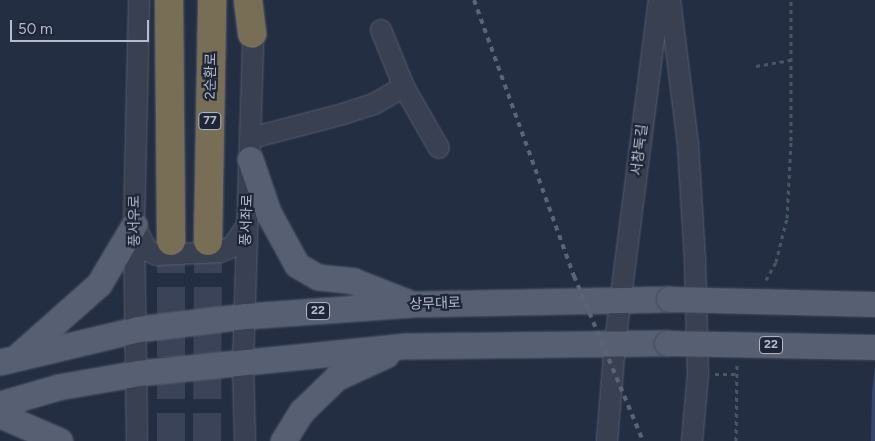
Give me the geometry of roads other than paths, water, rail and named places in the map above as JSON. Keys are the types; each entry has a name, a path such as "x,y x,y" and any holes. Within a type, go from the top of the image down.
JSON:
{"highway":[{"path":"169,0 171,241"},
{"name":"2순환로","path":"208,242 212,0"},
{"path":"248,0 252,34"}],"main road":[{"path":"250,149 268,212 297,265 318,277 354,282 414,304"},
{"path":"9,358 99,284 134,225"},
{"name":"상무대로","path":"9,358 138,329 246,316 414,304 669,299 875,304"},
{"name":"22","path":"0,404 58,387 138,373 243,364 406,346 667,343 875,347"},
{"path":"284,441 302,412 336,378 406,346"},
{"path":"0,415 60,441"}],"street":[{"name":"풍서우로","path":"137,441 138,329 134,225 139,0"},
{"name":"풍서좌로","path":"245,441 243,364 246,316 246,228 250,149 252,34 256,0"},
{"name":"서창둑길","path":"607,441 615,343 659,0"},
{"path":"670,0 688,145 695,261 698,374 692,441"},
{"path":"381,30 404,87 439,148"},
{"path":"250,149 374,104 404,87"},
{"path":"134,225 147,250 157,255 220,252 232,247 246,228"}],"water":[{"path":"875,366 875,441 871,441 872,392"}],"tunnel":[{"path":"171,241 171,441"},
{"path":"207,441 208,241"}],"railway":[{"path":"474,0 574,276 643,441"}]}
